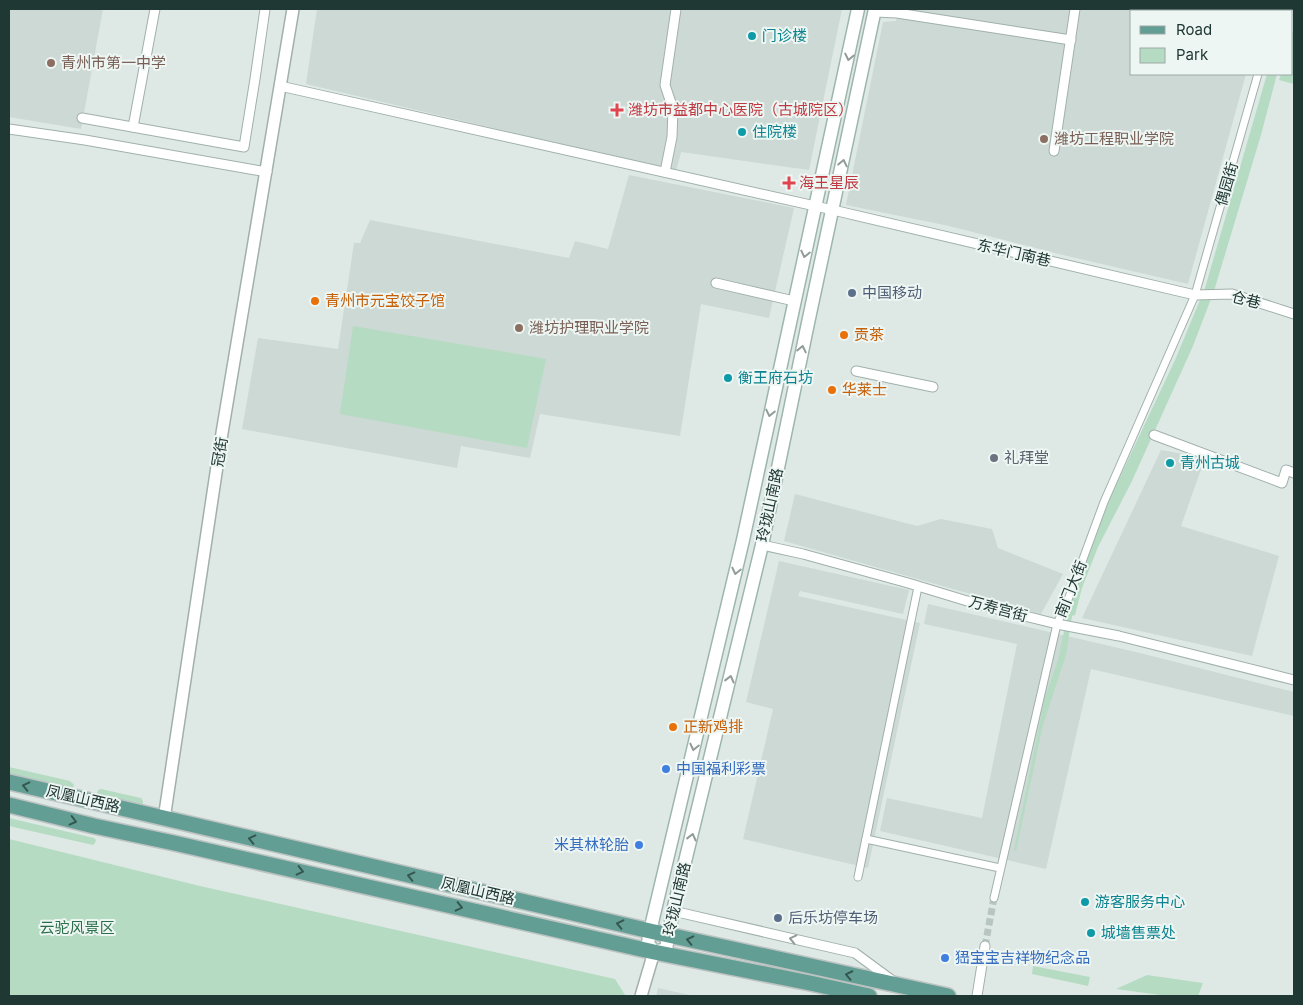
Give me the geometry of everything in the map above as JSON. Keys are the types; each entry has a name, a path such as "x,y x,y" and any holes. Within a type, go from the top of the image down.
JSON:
{"main road":[{"name":"玲珑山南路","path":"858,9 743,540 650,931 648,944 654,952 666,949 673,911 762,545 875,10"},
{"name":"凤凰山西路","path":"9,782 650,931 948,996"},
{"name":"凤凰山西路","path":"9,805 94,826 174,842 654,952 869,996"}],"street":[{"path":"133,127 155,9"},
{"path":"82,118 244,147 265,9"},
{"name":"冠街","path":"164,818 222,433 293,9"},
{"path":"664,172 672,137 673,110 665,85 676,9"},
{"path":"1054,151 1075,9"},
{"path":"875,10 1071,40"},
{"name":"偶园街","path":"1196,295 1258,75"},
{"name":"东华门南巷","path":"280,86 816,206 1196,295"},
{"path":"9,129 84,140 266,172"},
{"path":"716,283 794,302"},
{"name":"仓巷","path":"1196,295 1232,294 1294,314"},
{"name":"南门大街","path":"994,898 1057,624 1104,502 1196,295"},
{"path":"856,371 933,387"},
{"path":"1154,434 1282,483 1286,470 1294,473"},
{"name":"万寿宫街","path":"762,545 804,554 1057,624 1119,636 1294,680"},
{"path":"858,877 918,587"},
{"path":"866,839 1000,868"},
{"path":"673,911 855,953 899,986"},
{"path":"977,996 985,946"},
{"path":"641,996 654,952"}],"shaded area":[{"name":"青州市第一中学","path":"9,9 103,9 81,129 9,117"},
{"name":"潍坊市益都中心医院（古城院区）","path":"317,9 842,9 809,170 681,152 676,171 306,84"},
{"name":"潍坊工程职业学院","path":"898,9 1264,9 1130,10 1130,75 1246,75 1188,284 949,226 846,205 883,22 896,21"},
{"name":"潍坊护理职业学院","path":"629,175 794,208 769,318 701,304 680,436 540,414 530,458 461,446 457,468 242,429 258,338 338,349 354,243 360,243 370,220 569,258 575,241 608,249"},
{"path":"853,209 1186,288 1181,297 850,220"},
{"path":"1161,450 1205,458 1181,526 1279,556 1252,656 1082,618"},
{"path":"795,494 917,526 941,519 992,529 998,548 1063,574 1041,614 784,541"},
{"path":"779,561 909,590 903,614 800,591 798,596 920,623 868,868 743,839 773,709 746,702"},
{"path":"928,604 1140,653 1294,692 1294,716 1091,669 1046,869 880,831 887,798 982,818 1017,644 924,624"},
{"path":"658,988 694,996 656,996"}],"green space":[{"path":"1294,25 1294,84 1279,80 1281,75 1293,75"},
{"path":"1267,75 1277,75 1261,135 1214,291 1193,346 1132,481 1098,547 1082,588 1075,615 1072,616 1066,655 1043,725 1016,851 1014,850 1045,697 1058,660 1069,607 1111,496 1175,360 1205,288"},
{"path":"353,326 546,359 527,448 340,414"},
{"path":"9,767 70,781 74,785 73,789 69,790 9,776"},
{"path":"101,789 141,798 143,804 140,806 99,796 97,794 98,790"},
{"path":"9,818 96,840 93,845 9,826"},
{"name":"云驼风景区","path":"9,839 200,886 615,979 625,995 9,996"},
{"path":"1033,966 1090,977 1088,986 1032,974"},
{"path":"1147,975 1203,983 1198,996 1168,996 1116,989"}],"tunnel":[{"path":"985,946 994,898"}],"place":[{"name":"门诊楼","path":"752,36"},
{"name":"青州市第一中学","path":"51,63"},
{"name":"潍坊市益都中心医院（古城院区）","path":"617,110"},
{"name":"住院楼","path":"742,132"},
{"name":"潍坊工程职业学院","path":"1044,139"},
{"name":"海王星辰","path":"789,183"},
{"name":"中国移动","path":"852,293"},
{"name":"青州市元宝饺子馆","path":"315,301"},
{"name":"潍坊护理职业学院","path":"519,328"},
{"name":"贡茶","path":"844,335"},
{"name":"衡王府石坊","path":"728,378"},
{"name":"华莱士","path":"832,390"},
{"name":"礼拜堂","path":"994,458"},
{"name":"青州古城","path":"1170,463"},
{"name":"正新鸡排","path":"673,727"},
{"name":"中国福利彩票","path":"666,769"},
{"name":"米其林轮胎","path":"639,845"},
{"name":"游客服务中心","path":"1085,902"},
{"name":"后乐坊停车场","path":"778,918"},
{"name":"城墙售票处","path":"1091,933"},
{"name":"峱宝宝吉祥物纪念品","path":"945,958"}]}
